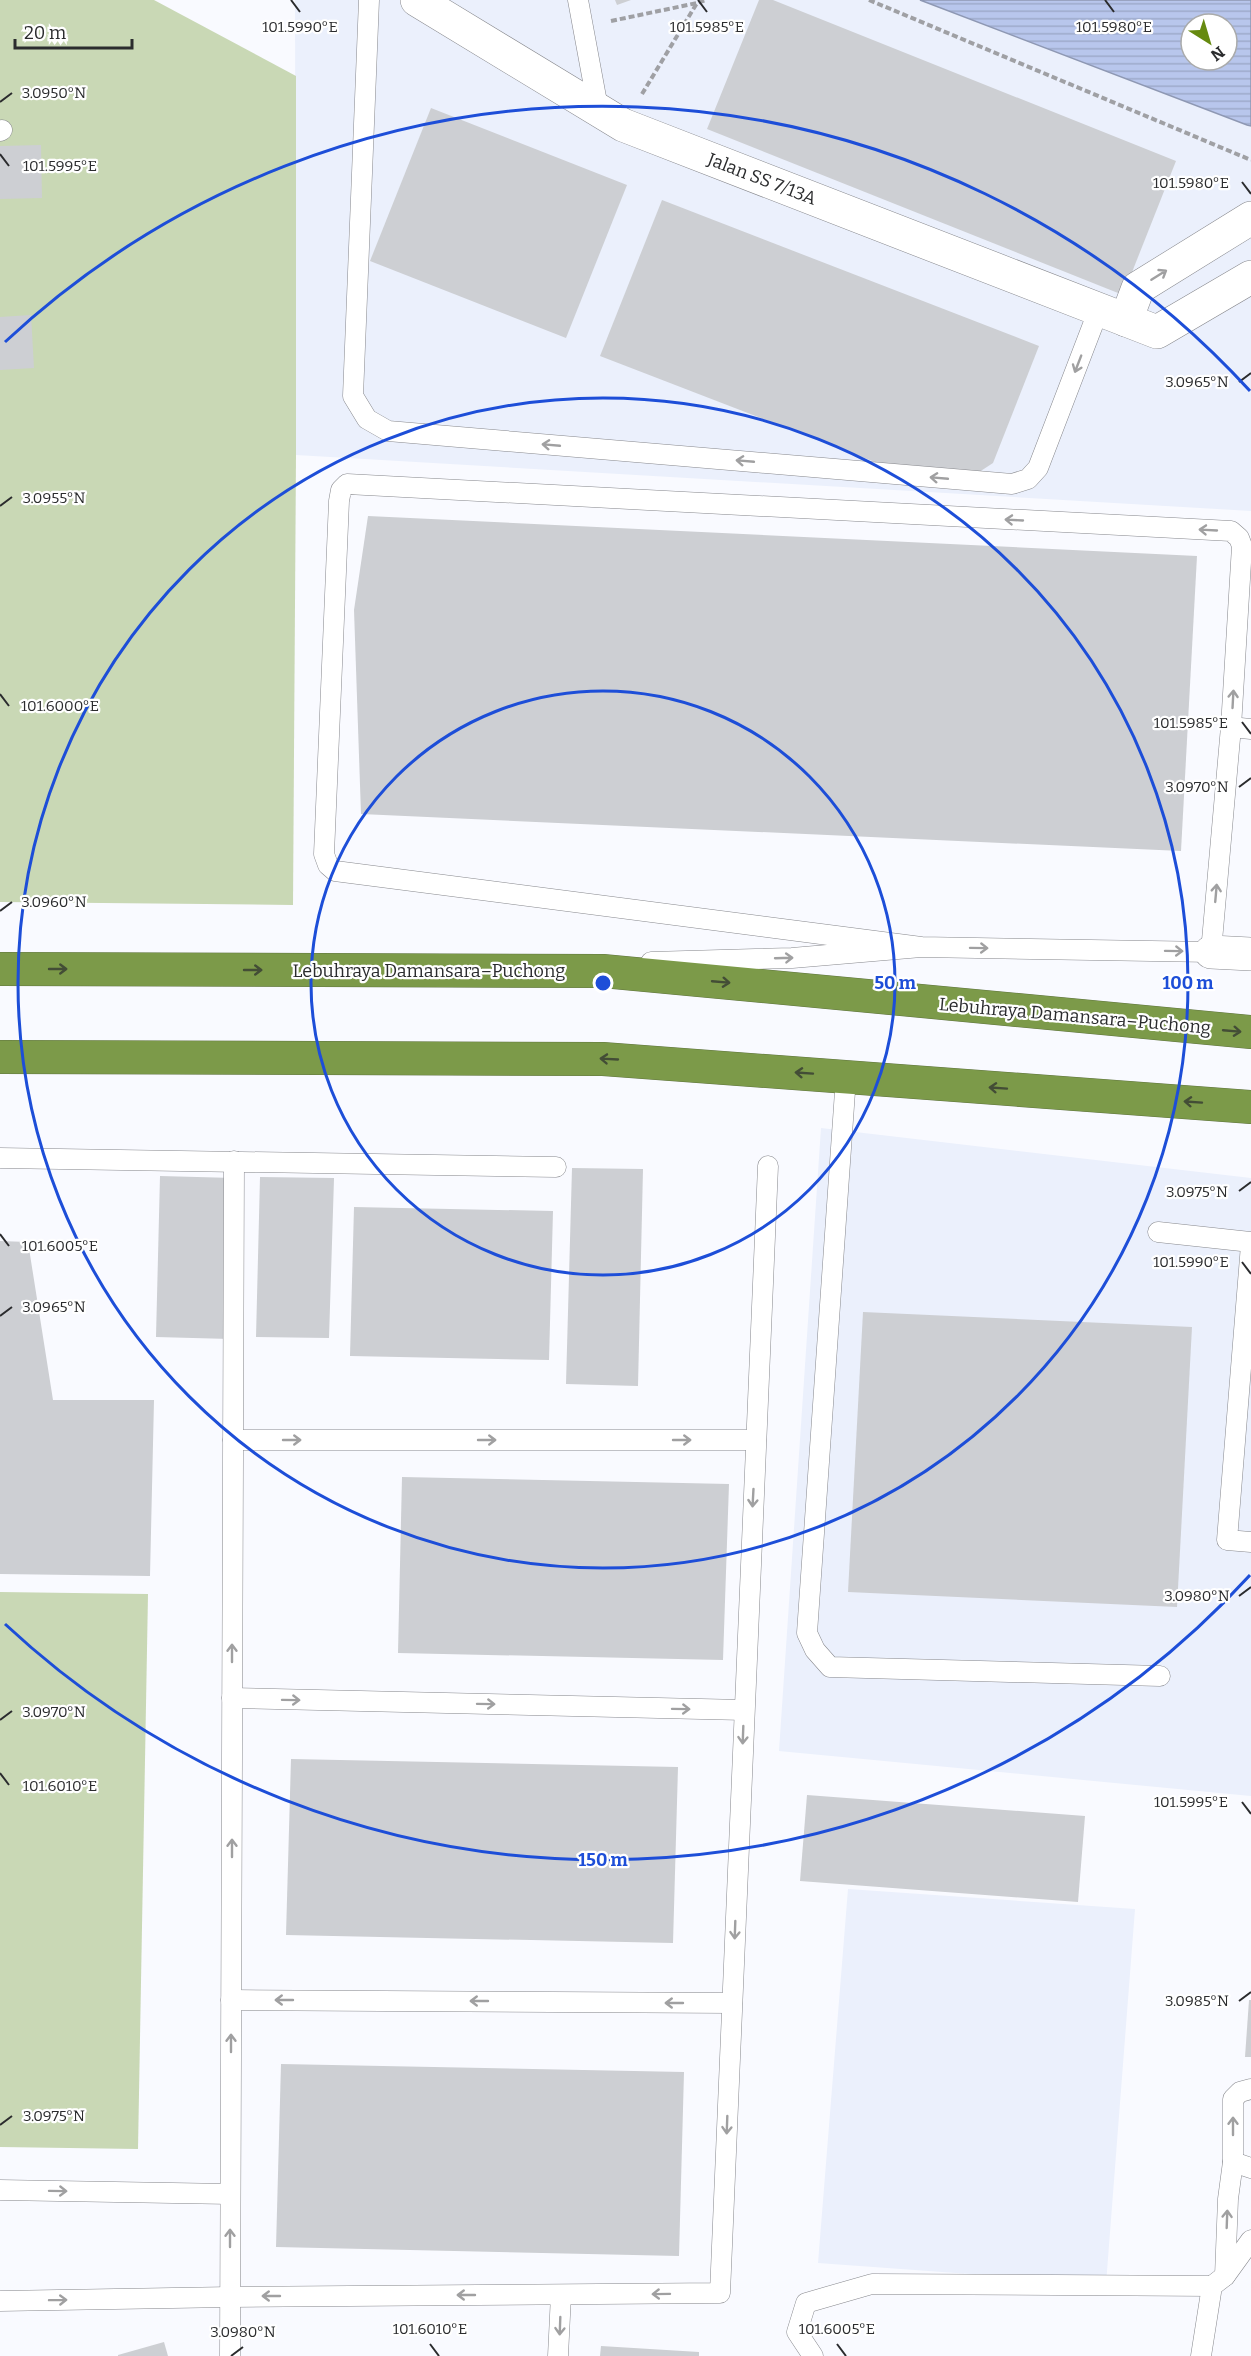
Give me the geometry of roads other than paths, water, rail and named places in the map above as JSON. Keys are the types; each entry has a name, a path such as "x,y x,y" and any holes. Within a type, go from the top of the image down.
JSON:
{"highway":[{"name":"Lebuhraya Damansara–Puchong","path":"0,969 603,971 1251,1032"},
{"path":"0,1057 603,1059 1251,1107"}],"street":[{"name":"Jalan SS 7/13A","path":"417,0 610,116 1156,333 1251,278"},
{"path":"1113,315 1138,288 1251,218"},
{"path":"1211,952 1251,954"}],"lane":[{"path":"369,0 352,396 367,419 388,431 1012,484 1028,479 1038,468 1113,315"},
{"path":"578,0 610,116"},
{"path":"390,971 792,958 921,947 1211,952 1231,727 1242,546 1239,538 1231,531 347,484 341,490 324,854 328,865 335,872 921,947"},
{"path":"1231,727 1251,729"},
{"path":"846,1077 807,1633 814,1650 830,1667 1160,1676"},
{"path":"0,1158 556,1167"},
{"path":"230,2356 234,1161"},
{"path":"0,2301 720,2293 768,1166"},
{"path":"1158,1232 1251,1244 1227,1540 1251,1542"},
{"path":"233,1440 756,1440"},
{"path":"232,1698 744,1710"},
{"path":"231,2000 732,2003"},
{"path":"1201,2356 1219,2281 1228,2199 1242,2165 1233,2099 1240,2092 1251,2089"},
{"path":"0,2190 230,2194"},
{"path":"1219,2281 1251,2240"},
{"path":"813,2356 797,2332 806,2303 872,2284 1219,2281"},
{"path":"558,2356 561,2295"}],"water":[{"path":"920,0 1251,0 1251,126 1247,125"}]}
